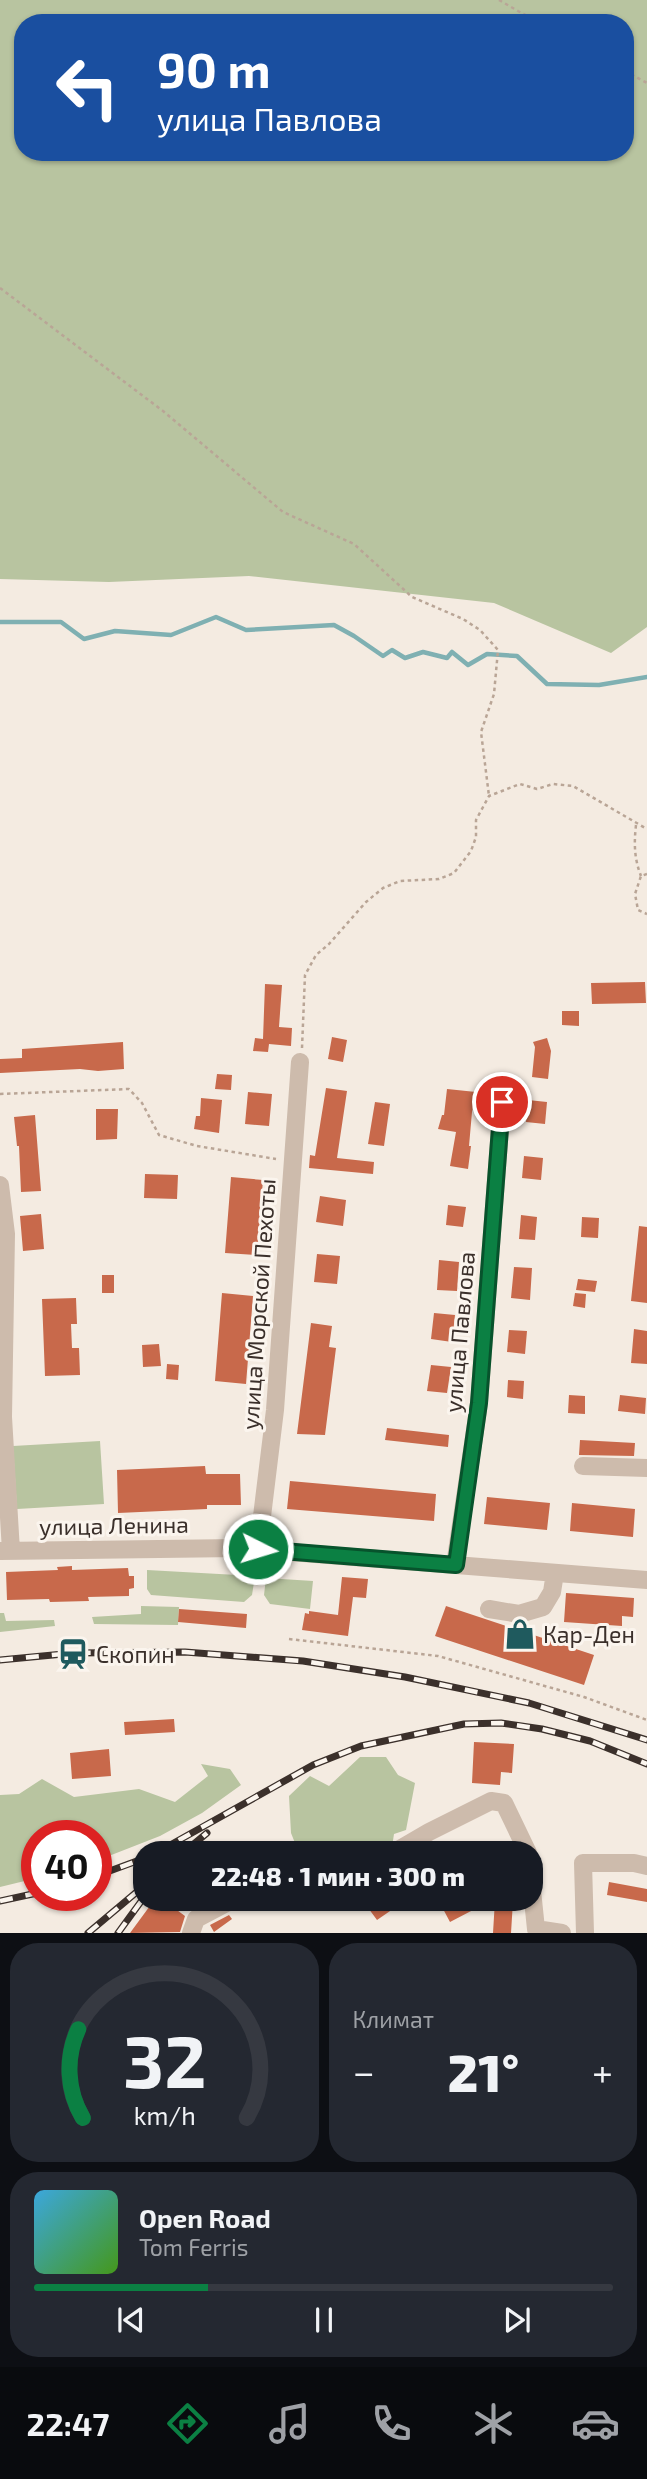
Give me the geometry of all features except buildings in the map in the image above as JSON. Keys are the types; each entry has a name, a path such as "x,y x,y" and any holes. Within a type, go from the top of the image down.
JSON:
{"street":[{"name":"улица Морской Пехоты","path":"258,1549 275,1410 300,1062"},
{"name":"улица Павлова","path":"456,1565 479,1403 502,1102"},
{"path":"0,1185 6,1234 3,1417 6,1551"},
{"path":"583,1466 647,1468"},
{"name":"улица Ленина","path":"6,1551 258,1549 647,1580"},
{"path":"489,1609 519,1614 543,1607 552,1592 555,1573"},
{"path":"414,1841 491,1801 504,1803 522,1841"},
{"path":"586,1933 583,1863 634,1863 647,1866"},
{"path":"191,1933 196,1919 211,1911"},
{"path":"534,1911 536,1929 562,1933"}],"path":[{"path":"499,0 523,14"},
{"path":"0,288 163,411 282,512 354,544 412,597 463,619 480,630 498,650 494,694 481,732 489,796 476,820 471,851 454,873 439,879 400,881 383,888 366,902 316,955 305,975 300,1062"},
{"path":"489,796 520,784 537,789 553,784 573,786 647,828"},
{"path":"636,824 634,846 636,863 642,876 635,894 636,904 638,910 647,914"},
{"path":"642,876 647,874"},
{"path":"0,1094 129,1089 142,1103 159,1135 197,1146 293,1162"},
{"path":"289,1639 438,1656 584,1697 647,1720"}],"green space":[{"path":"0,0 647,0 647,627 611,653 494,603 249,576 109,582 0,579"},
{"path":"100,1441 104,1504 17,1509 13,1446"},
{"path":"147,1570 255,1576 252,1595 244,1602 151,1595 147,1589"},
{"path":"266,1578 313,1581 310,1609 270,1604 264,1595"},
{"path":"141,1606 179,1607 178,1625 94,1624 92,1617 141,1614"},
{"path":"0,1613 4,1613 6,1621 54,1620 55,1626 0,1632"},
{"path":"360,1757 386,1757 398,1775 415,1783 406,1830 394,1834 393,1841 294,1841 291,1833 289,1796 310,1776 329,1786"},
{"path":"201,1764 230,1769 241,1785 202,1813 160,1836 147,1841 133,1841 133,1847 112,1855 112,1820 21,1820 21,1882 0,1887 0,1795 19,1794 42,1779 74,1797 139,1789 175,1802 208,1776"}],"waterway":[{"path":"0,622 61,622 84,639 115,631 171,635 216,617 246,630 334,625 383,656 392,650 405,658 423,652 447,658 452,652 468,665 487,654 517,656 547,684 599,685 647,677"}],"railway":[{"path":"0,1660 74,1653 185,1652 303,1661 405,1677 529,1703 647,1740"},
{"path":"177,1841 313,1765 361,1746 464,1724 501,1723 542,1729 590,1741 647,1764"},
{"path":"197,1841 207,1833"},
{"path":"112,1870 133,1862"},
{"path":"88,1933 133,1895"},
{"path":"0,1901 21,1896"},
{"path":"118,1933 134,1911"}],"place":[{"name":"Кар-Ден","path":"520,1634"},
{"name":"Скопин","path":"73,1654"}],"route":[{"path":"258,1549 456,1565 479,1403 502,1102"}]}
